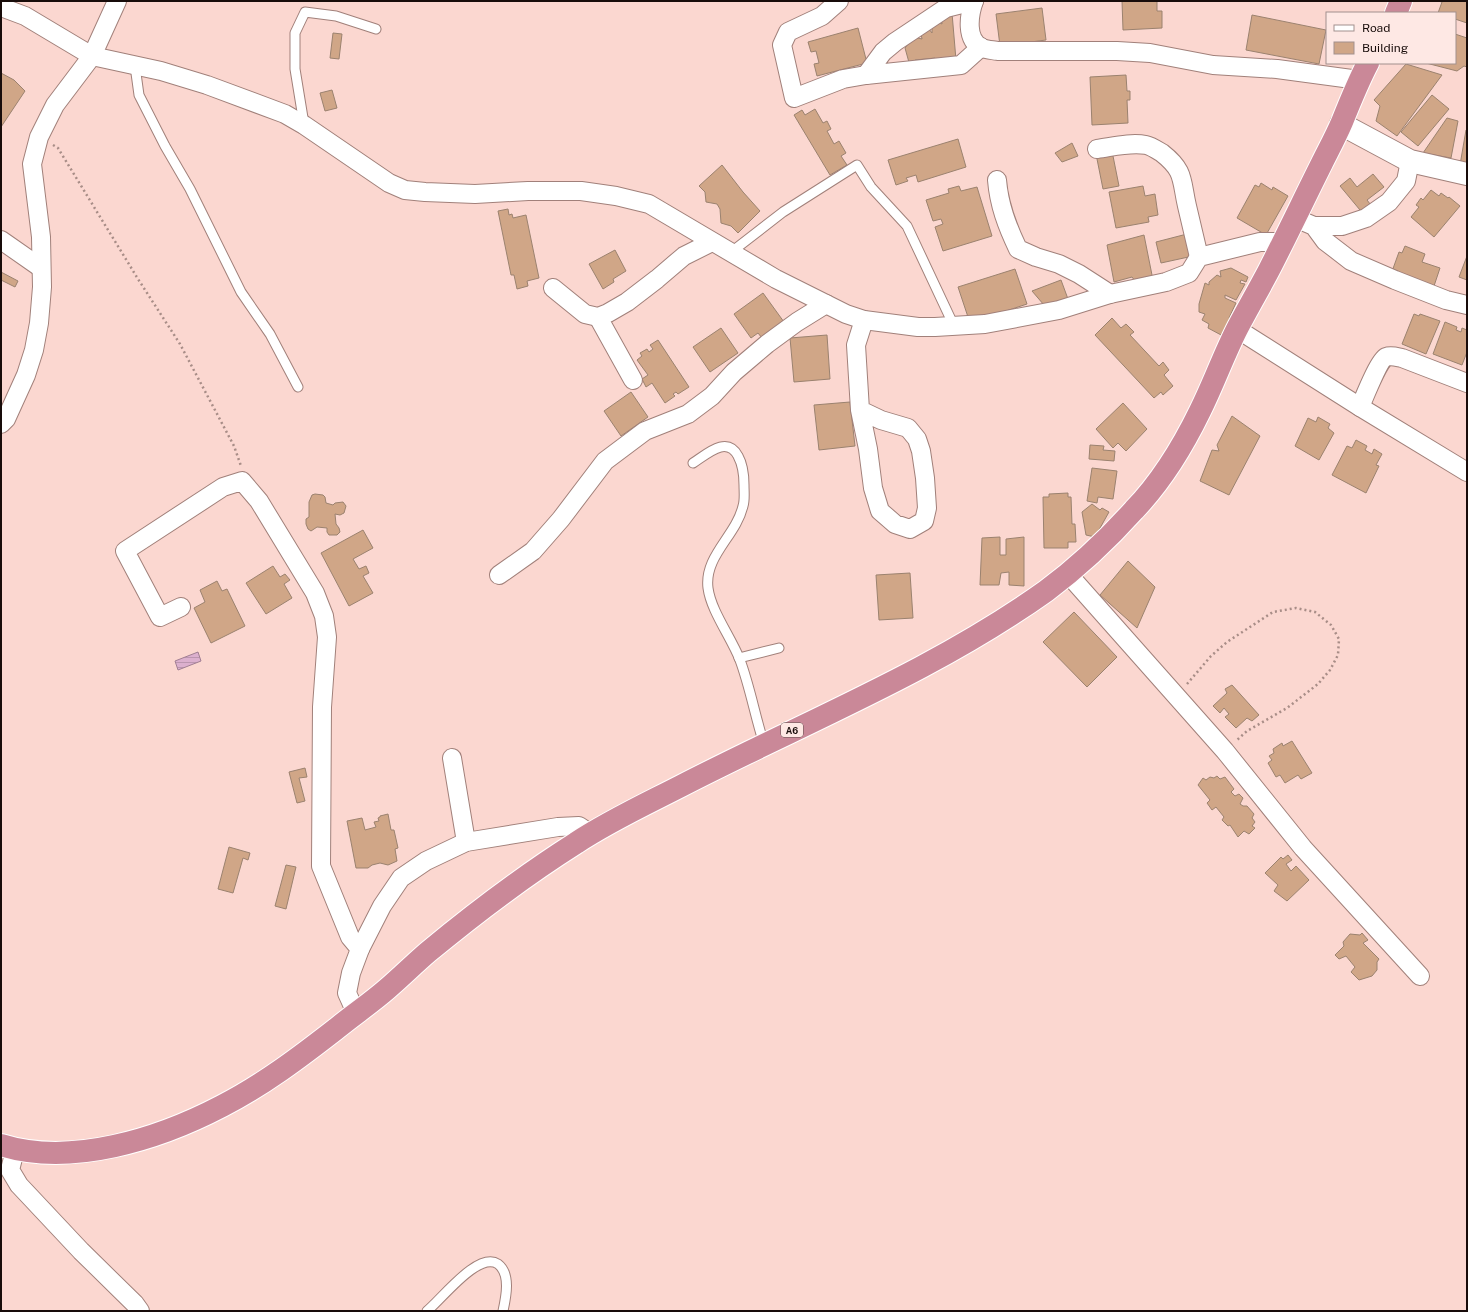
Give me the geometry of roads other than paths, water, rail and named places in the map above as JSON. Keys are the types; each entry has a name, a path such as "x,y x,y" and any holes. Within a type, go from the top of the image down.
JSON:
{"highway":[{"path":"1396,12 1401,1"},
{"name":"A6","path":"8,1148 51,1153 79,1152 111,1147 148,1137 185,1124 222,1106 263,1082 303,1054 384,992 426,954 483,908 526,876 590,834 653,800 764,744 898,680 1020,609 1068,574 1118,528 1138,506 1157,483 1175,456 1199,414 1237,329 1282,242 1305,222 1341,124 1364,72"}],"street":[{"path":"1,424 6,419 26,375 34,350 39,323 42,287 41,237 32,164 39,137 55,105 92,56 117,1"},
{"path":"839,1 822,16 788,32 782,45 794,98 843,79 866,75 960,65 981,47"},
{"path":"866,75 883,52 895,42 946,8 974,1"},
{"path":"974,1 970,11 969,26 973,39 981,47 998,51 1117,51 1150,53 1213,65 1364,72"},
{"path":"1,7 25,16 92,56 161,71 207,85 285,114 304,125 389,183 406,190 475,194 528,191 581,191 616,196 649,204 776,279 846,314 864,320 918,327 985,324 1059,310 1110,294 1166,282 1189,273 1199,257 1260,242 1282,242"},
{"path":"1341,124 1410,161 1467,174"},
{"path":"1097,149 1136,144 1147,145 1173,162 1184,186 1186,204 1199,257"},
{"path":"1305,222 1342,226 1366,218 1389,202 1406,181 1410,161"},
{"path":"997,180 1001,209 1018,249 1036,257 1059,264 1079,274 1110,294"},
{"path":"1305,222 1325,241 1351,261 1446,300 1467,305"},
{"path":"1,240 41,268"},
{"path":"553,288 585,314 598,317 627,302 684,256 712,242"},
{"path":"499,575 533,551 561,519 605,461 645,431 688,414 712,396 734,372 767,344 826,304"},
{"path":"598,317 633,380"},
{"path":"860,410 881,420 908,428 917,438 921,451 927,508 924,521 910,529 895,524 880,511 873,488 868,449 860,410 856,345 864,320"},
{"path":"1237,329 1360,407 1467,472"},
{"path":"1360,407 1379,364 1384,357 1391,356 1402,358 1467,383"},
{"path":"182,607 160,617 125,551 223,487 242,481 259,501 315,593 324,616 328,637 322,707 321,866 350,937 360,949"},
{"path":"1068,574 1225,751 1303,848 1420,976"},
{"path":"452,758 466,842"},
{"path":"356,1013 347,993 351,973 360,949 382,906 401,878 426,861 466,842 558,827 579,826 590,834"},
{"path":"8,1148 10,1170 19,1185 81,1252 135,1304 140,1311"},
{"path":"120,1290 122,1311"}],"lane":[{"path":"304,125 295,69 295,33 305,12 336,16 376,29"},
{"path":"134,66 139,95 165,146 190,189 241,292 270,334 298,387"},
{"path":"730,253 783,212 857,165 872,187 906,226 954,326"},
{"path":"693,463 720,446 729,446 736,452 742,462 744,477 744,506 739,518 710,567 707,578 712,603 739,658 746,676 764,744"},
{"path":"739,658 779,648"},
{"path":"428,1311 462,1276 481,1263 488,1261 495,1262 500,1266 505,1274 506,1284 503,1311"}]}
